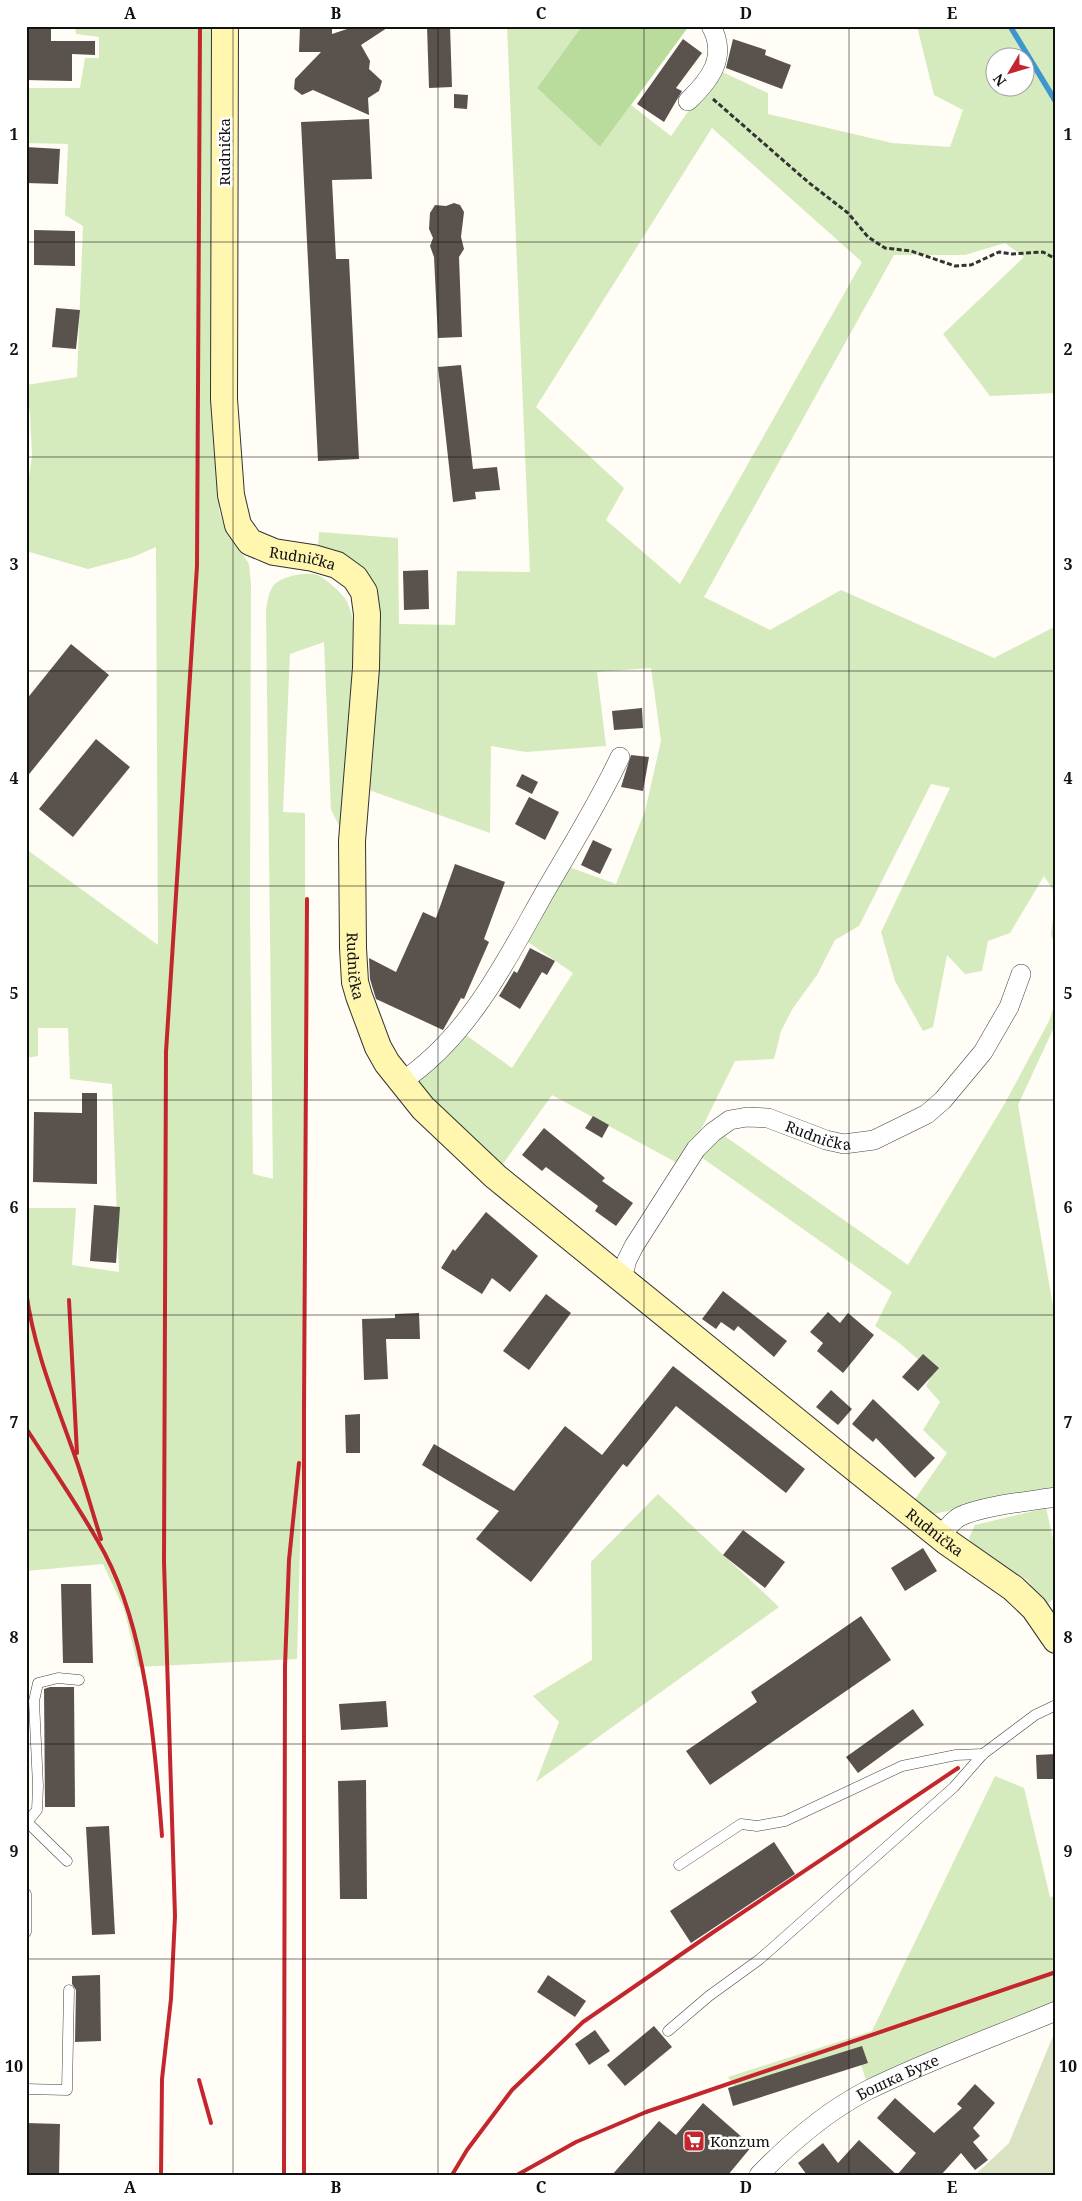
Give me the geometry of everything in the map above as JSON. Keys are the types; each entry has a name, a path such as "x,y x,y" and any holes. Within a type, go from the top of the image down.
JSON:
{"street":[{"name":"Rudnička","path":"225,26 224,399 231,495 238,525 250,542 274,552 313,558 337,565 355,578 364,592 367,614 366,668 352,841 353,948 356,982 367,1021 382,1055 423,1108 496,1177 622,1278 767,1399 940,1537 1027,1599 1044,1620 1056,1640"},
{"path":"688,101 705,85 714,70 718,50 717,37 711,26"},
{"path":"401,1082 421,1068 444,1046 487,991 600,800 620,757"},
{"name":"Rudnička","path":"622,1278 626,1260 634,1246 696,1150 714,1132 730,1120 747,1117 768,1118 826,1140 844,1144 874,1140 927,1114 943,1100 983,1052 1009,1008 1021,974"},
{"path":"940,1537 949,1525 958,1518 972,1512 1056,1497"},
{"name":"Бошка Бухе","path":"759,2175 777,2156 819,2120 866,2092 1056,2011"}],"lane":[{"path":"67,1861 27,1821 37,1810 38,1786 34,1701 38,1683 58,1678 79,1680"},
{"path":"668,2032 709,1996 760,1959 954,1787 983,1754 1035,1715 1056,1705"},
{"path":"679,1865 741,1824 757,1826 784,1821 814,1810 902,1766 956,1755 983,1754"},
{"path":"26,1894 26,1932"},
{"path":"26,2089 66,2090 70,1990"}],"path":[{"path":"705,85 709,94 718,105 808,182 848,213 868,236 885,248 911,251 955,266 972,265 999,252 1017,254 1044,252 1056,259"}],"green space":[{"path":"75,26 219,26 219,510 225,530 249,564 251,585 250,913 253,1174 273,1179 266,612 270,592 276,583 287,578 300,574 320,576 346,600 351,612 353,626 355,653 346,839 331,810 324,642 290,654 283,812 305,813 306,1314 297,1659 138,1667 124,1609 103,1564 26,1571 26,1208 76,1208 72,1265 119,1272 112,1084 70,1079 68,1028 38,1028 38,1056 26,1058 26,849 158,945 156,547 133,557 88,569 26,551 26,498 32,456 30,414 26,385 77,377 83,226 65,215 68,144 26,143 26,88 80,88 85,58 99,58 99,37 76,34"},
{"path":"507,26 582,26 537,88 600,147 631,105 671,136 701,93 720,71 768,93 768,114 892,143 950,147 963,110 934,95 917,26 1055,26 1056,393 990,396 943,334 1024,257 1005,243 965,255 894,255 704,597 770,630 841,590 994,658 1056,626 1056,894 1044,876 1010,933 988,941 982,971 965,974 947,955 933,1027 923,1031 895,981 881,932 950,788 931,784 859,926 835,940 817,975 793,1008 781,1031 774,1059 735,1061 691,1150 679,1164 552,1095 500,1168 405,1072 456,1028 512,1068 573,973 525,940 569,867 616,884 645,811 661,741 651,668 597,672 606,746 526,752 491,746 490,833 366,789 367,578 351,560 334,551 318,546 319,532 398,538 399,624 455,625 457,571 530,572","holes":["712,128 862,262 680,584 606,520 624,488 536,407"]},
{"path":"582,26 689,26 600,147 537,88"},
{"path":"1056,897 1056,951 1051,934"},
{"path":"1056,1000 1056,1023 1018,1105 1056,1323 1056,1489 928,1515 913,1502 947,1453 923,1430 940,1402 926,1386 933,1372 898,1342 875,1326 892,1292 701,1157 713,1141 723,1135 908,1265 1005,1103 1049,1021"},
{"path":"658,1494 779,1607 536,1782 559,1722 533,1696 592,1660 591,1562"},
{"path":"1046,1508 1056,1552 1056,1597 1046,1605 1027,1580 973,1546 969,1538 975,1525"},
{"path":"995,1776 1024,1788 1050,1897 1056,1896 1056,2007 868,2086 857,2053 737,2090 728,2077 872,2031"},
{"path":"1056,2034 1056,2175 975,2175 1009,2143 1053,2036"}],"building":[{"path":"26,26 51,26 51,41 95,41 95,55 72,54 72,81 26,80"},
{"path":"300,26 332,26 332,34 350,28 359,29 360,26 390,26 361,45 370,61 369,69 382,81 379,91 368,98 369,115 313,90 302,95 294,89 295,79 321,52 299,52"},
{"path":"427,26 450,26 452,87 429,88"},
{"path":"683,39 702,53 676,88 682,91 664,122 637,104"},
{"path":"733,39 766,50 765,55 791,65 782,89 726,68"},
{"path":"454,94 468,95 467,109 454,108"},
{"path":"369,119 372,179 332,180 336,259 349,259 359,459 318,461 301,122"},
{"path":"26,147 60,149 58,184 26,183"},
{"path":"454,203 460,205 464,212 461,237 464,249 459,257 462,337 438,338 434,257 430,246 433,238 429,229 430,213 435,205 446,206"},
{"path":"34,230 75,231 75,266 34,265"},
{"path":"56,308 80,310 76,349 52,347"},
{"path":"461,365 473,469 497,467 500,490 475,492 476,499 453,502 438,367"},
{"path":"428,570 429,609 404,610 403,571"},
{"path":"71,644 109,675 26,778 26,700"},
{"path":"642,708 643,728 614,730 612,711"},
{"path":"96,739 130,767 73,837 39,809"},
{"path":"631,755 649,757 643,791 621,787"},
{"path":"522,774 538,782 532,794 516,786"},
{"path":"529,797 559,812 545,840 515,824"},
{"path":"593,840 612,849 600,874 581,865"},
{"path":"455,864 505,882 484,939 489,942 464,999 461,998 443,1030 376,999 370,979 369,958 396,972 423,912 436,918"},
{"path":"530,948 555,961 547,975 542,972 520,1009 499,996 514,971 517,973"},
{"path":"82,1093 97,1093 97,1184 33,1182 34,1112 82,1113"},
{"path":"593,1116 609,1125 602,1138 585,1128"},
{"path":"544,1128 605,1178 602,1181 633,1203 616,1226 595,1211 598,1206 546,1167 542,1171 522,1155"},
{"path":"94,1205 120,1207 116,1263 90,1261"},
{"path":"486,1212 538,1256 510,1292 492,1278 482,1294 441,1268 453,1249 455,1251"},
{"path":"723,1291 787,1341 774,1357 738,1326 734,1331 721,1322 716,1329 702,1319"},
{"path":"546,1294 571,1313 529,1370 503,1351"},
{"path":"828,1312 840,1323 848,1313 874,1335 843,1373 817,1351 823,1343 810,1332"},
{"path":"419,1313 420,1339 386,1339 388,1379 364,1380 362,1319 395,1318 395,1314"},
{"path":"923,1354 939,1368 918,1391 902,1377"},
{"path":"673,1366 805,1469 786,1493 676,1406 627,1467 623,1464 531,1582 476,1539 499,1511 422,1465 434,1444 514,1491 565,1426 602,1455"},
{"path":"831,1390 852,1409 838,1425 816,1407"},
{"path":"873,1399 935,1458 915,1478 876,1438 873,1442 852,1424"},
{"path":"360,1414 360,1453 346,1453 345,1415"},
{"path":"743,1530 785,1562 765,1588 723,1555"},
{"path":"923,1548 937,1571 905,1591 891,1568"},
{"path":"61,1584 91,1584 93,1663 63,1663"},
{"path":"861,1616 891,1660 710,1785 686,1751 757,1702 751,1692"},
{"path":"50,1687 74,1687 75,1807 45,1807 44,1689"},
{"path":"386,1701 388,1727 341,1730 339,1704"},
{"path":"913,1709 924,1725 858,1773 846,1757"},
{"path":"1056,1754 1056,1779 1037,1779 1036,1755"},
{"path":"366,1780 367,1899 340,1899 338,1781"},
{"path":"109,1826 115,1934 92,1935 86,1827"},
{"path":"774,1842 795,1874 691,1943 670,1911"},
{"path":"100,1975 101,2041 75,2042 76,1990 72,1984 72,1976"},
{"path":"548,1975 586,2001 575,2017 537,1992"},
{"path":"654,2026 672,2047 625,2086 607,2065"},
{"path":"595,2030 610,2051 589,2065 575,2044"},
{"path":"862,2046 868,2063 733,2106 728,2088"},
{"path":"975,2084 995,2103 973,2128 980,2136 973,2142 988,2160 975,2170 961,2153 941,2175 897,2175 916,2153 877,2118 895,2098 934,2133 962,2108 957,2104"},
{"name":"Konzum","path":"703,2103 752,2146 728,2175 612,2175 659,2121 676,2135"},
{"path":"26,2123 60,2124 59,2175 26,2175"},
{"path":"859,2140 897,2175 807,2175 798,2163 823,2143 838,2163"}],"waterway":[{"path":"1010,26 1056,102"}],"railway":[{"path":"161,2175 162,2079 171,1999 175,1916 164,1562 166,1052 197,566 200,26"},
{"path":"304,2175 304,1408 307,899"},
{"path":"26,1291 41,1358 101,1539"},
{"path":"69,1300 77,1453"},
{"path":"26,1428 77,1506 105,1554 131,1619 147,1692 162,1836"},
{"path":"284,2175 285,1666 289,1560 299,1463"},
{"path":"452,2175 467,2150 512,2090 583,2022 958,1768"},
{"path":"517,2175 576,2142 646,2112 1056,1972"},
{"path":"199,2080 211,2123"}],"place":[{"name":"Konzum","path":"694,2141"}]}
